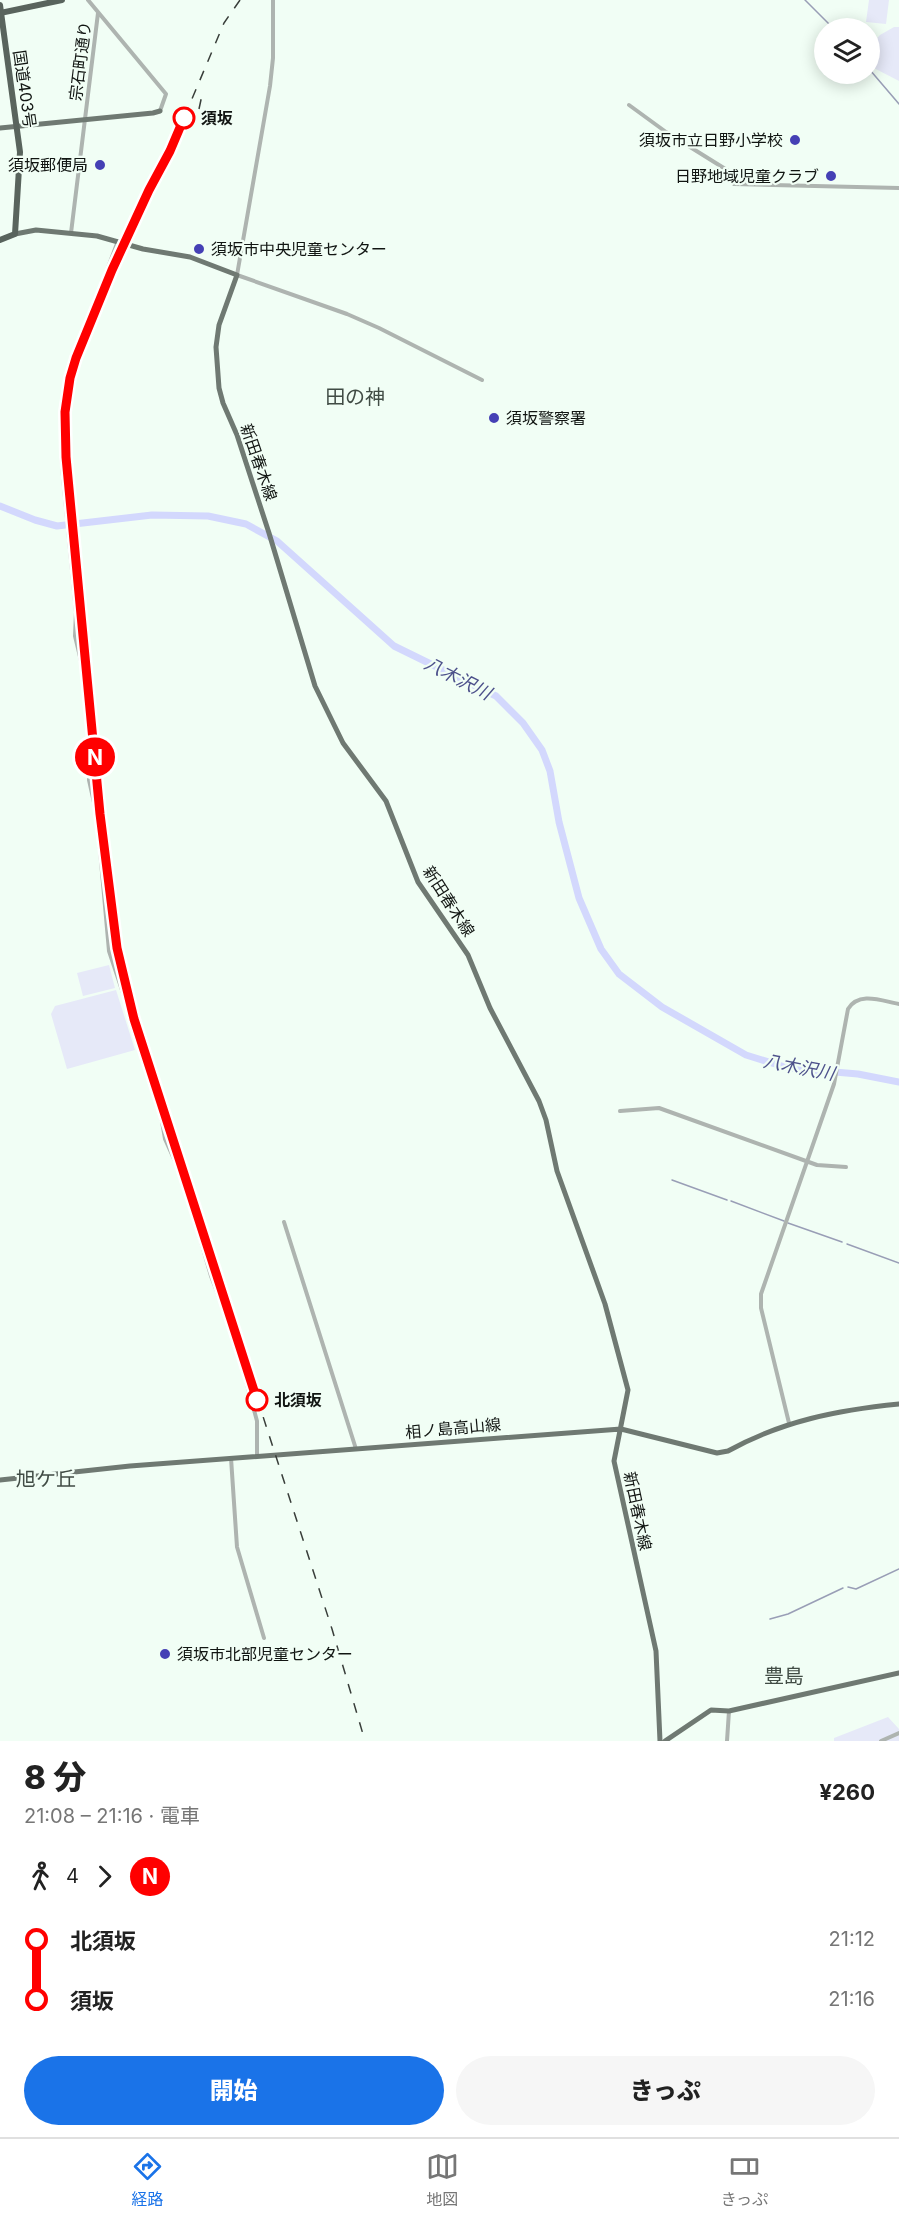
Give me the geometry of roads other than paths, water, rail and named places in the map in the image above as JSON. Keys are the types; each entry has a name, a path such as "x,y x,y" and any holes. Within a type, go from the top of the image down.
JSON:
{"highway":[{"path":"0,13 62,0"},
{"name":"国道403号","path":"0,5 20,152 15,234"},
{"path":"0,240 15,234"}],"main road":[{"path":"0,128 85,121 160,111"},
{"path":"15,234 36,230 97,236 142,249 190,257 237,275"},
{"name":"新田春木線","path":"237,275 219,325 216,347 217,374 223,404 237,435 272,541 320,699 343,743 386,801 418,882 468,955 490,1008 543,1109 557,1171 605,1304 628,1390 615,1450 615,1471 656,1651 660,1741"},
{"name":"相ノ島高山線","path":"0,1480 231,1458 621,1429 717,1453 728,1451 754,1437 789,1423 899,1404"},
{"path":"664,1741 711,1710 729,1711 899,1673"}],"street":[{"path":"88,0 166,94 160,111"},
{"path":"273,0 273,58 270,86 237,275 347,314 482,380"},
{"name":"宗石町通り","path":"71,233 98,13"},
{"path":"628,105 727,170 729,179 734,184 899,188"},
{"path":"118,241 69,371 64,397 61,442 76,612 75,636 82,665 89,738 89,777 97,816 109,951 158,1098 165,1139 183,1179 211,1276 233,1333 257,1421 257,1456"},
{"path":"789,1423 761,1308 760,1294 834,1084 848,1009 853,1001 865,998 899,1004"},
{"path":"620,1111 659,1108 806,1161 827,1167 846,1167"},
{"path":"284,1222 356,1449"},
{"path":"231,1458 237,1547 264,1638"},
{"path":"727,1741 729,1711"},
{"path":"881,1741 899,1733"}],"waterway":[{"path":"805,0 823,18"},
{"path":"880,82 899,104"},
{"name":"八木沢川","path":"0,506 57,526 152,515 208,516 246,524 277,541 394,646 496,696 523,723 542,750 550,771 559,822 579,898 601,949 619,974 662,1007 746,1055 788,1068 858,1074 899,1082"},
{"path":"672,1180 727,1200"},
{"path":"731,1201 784,1221"},
{"path":"788,1223 842,1242"},
{"path":"847,1244 899,1263"},
{"path":"848,1587 856,1589 899,1569"},
{"path":"770,1619 788,1614 843,1588"}],"railway":[{"path":"240,0 224,23 170,151 112,270 76,358 70,378 65,412 66,457 108,884 117,948 134,1019 332,1629 365,1741"},
{"path":"199,109 202,95"}],"train":[{"name":"N","path":"184,118 112,270 76,358 70,378 64,426 100,814 117,948 134,1019 257,1400"}],"place":[{"name":"須坂","path":"184,118"},
{"name":"須坂市立日野小学校","path":"795,140"},
{"name":"須坂郵便局","path":"100,165"},
{"name":"日野地域児童クラブ","path":"831,176"},
{"name":"須坂市中央児童センター","path":"199,249"},
{"name":"須坂警察署","path":"494,418"},
{"name":"北須坂","path":"257,1400"},
{"name":"須坂市北部児童センター","path":"165,1654"}],"district":[{"name":"田の神","path":"355,397"},
{"name":"旭ケ丘","path":"46,1479"},
{"name":"豊島","path":"784,1676"}]}
